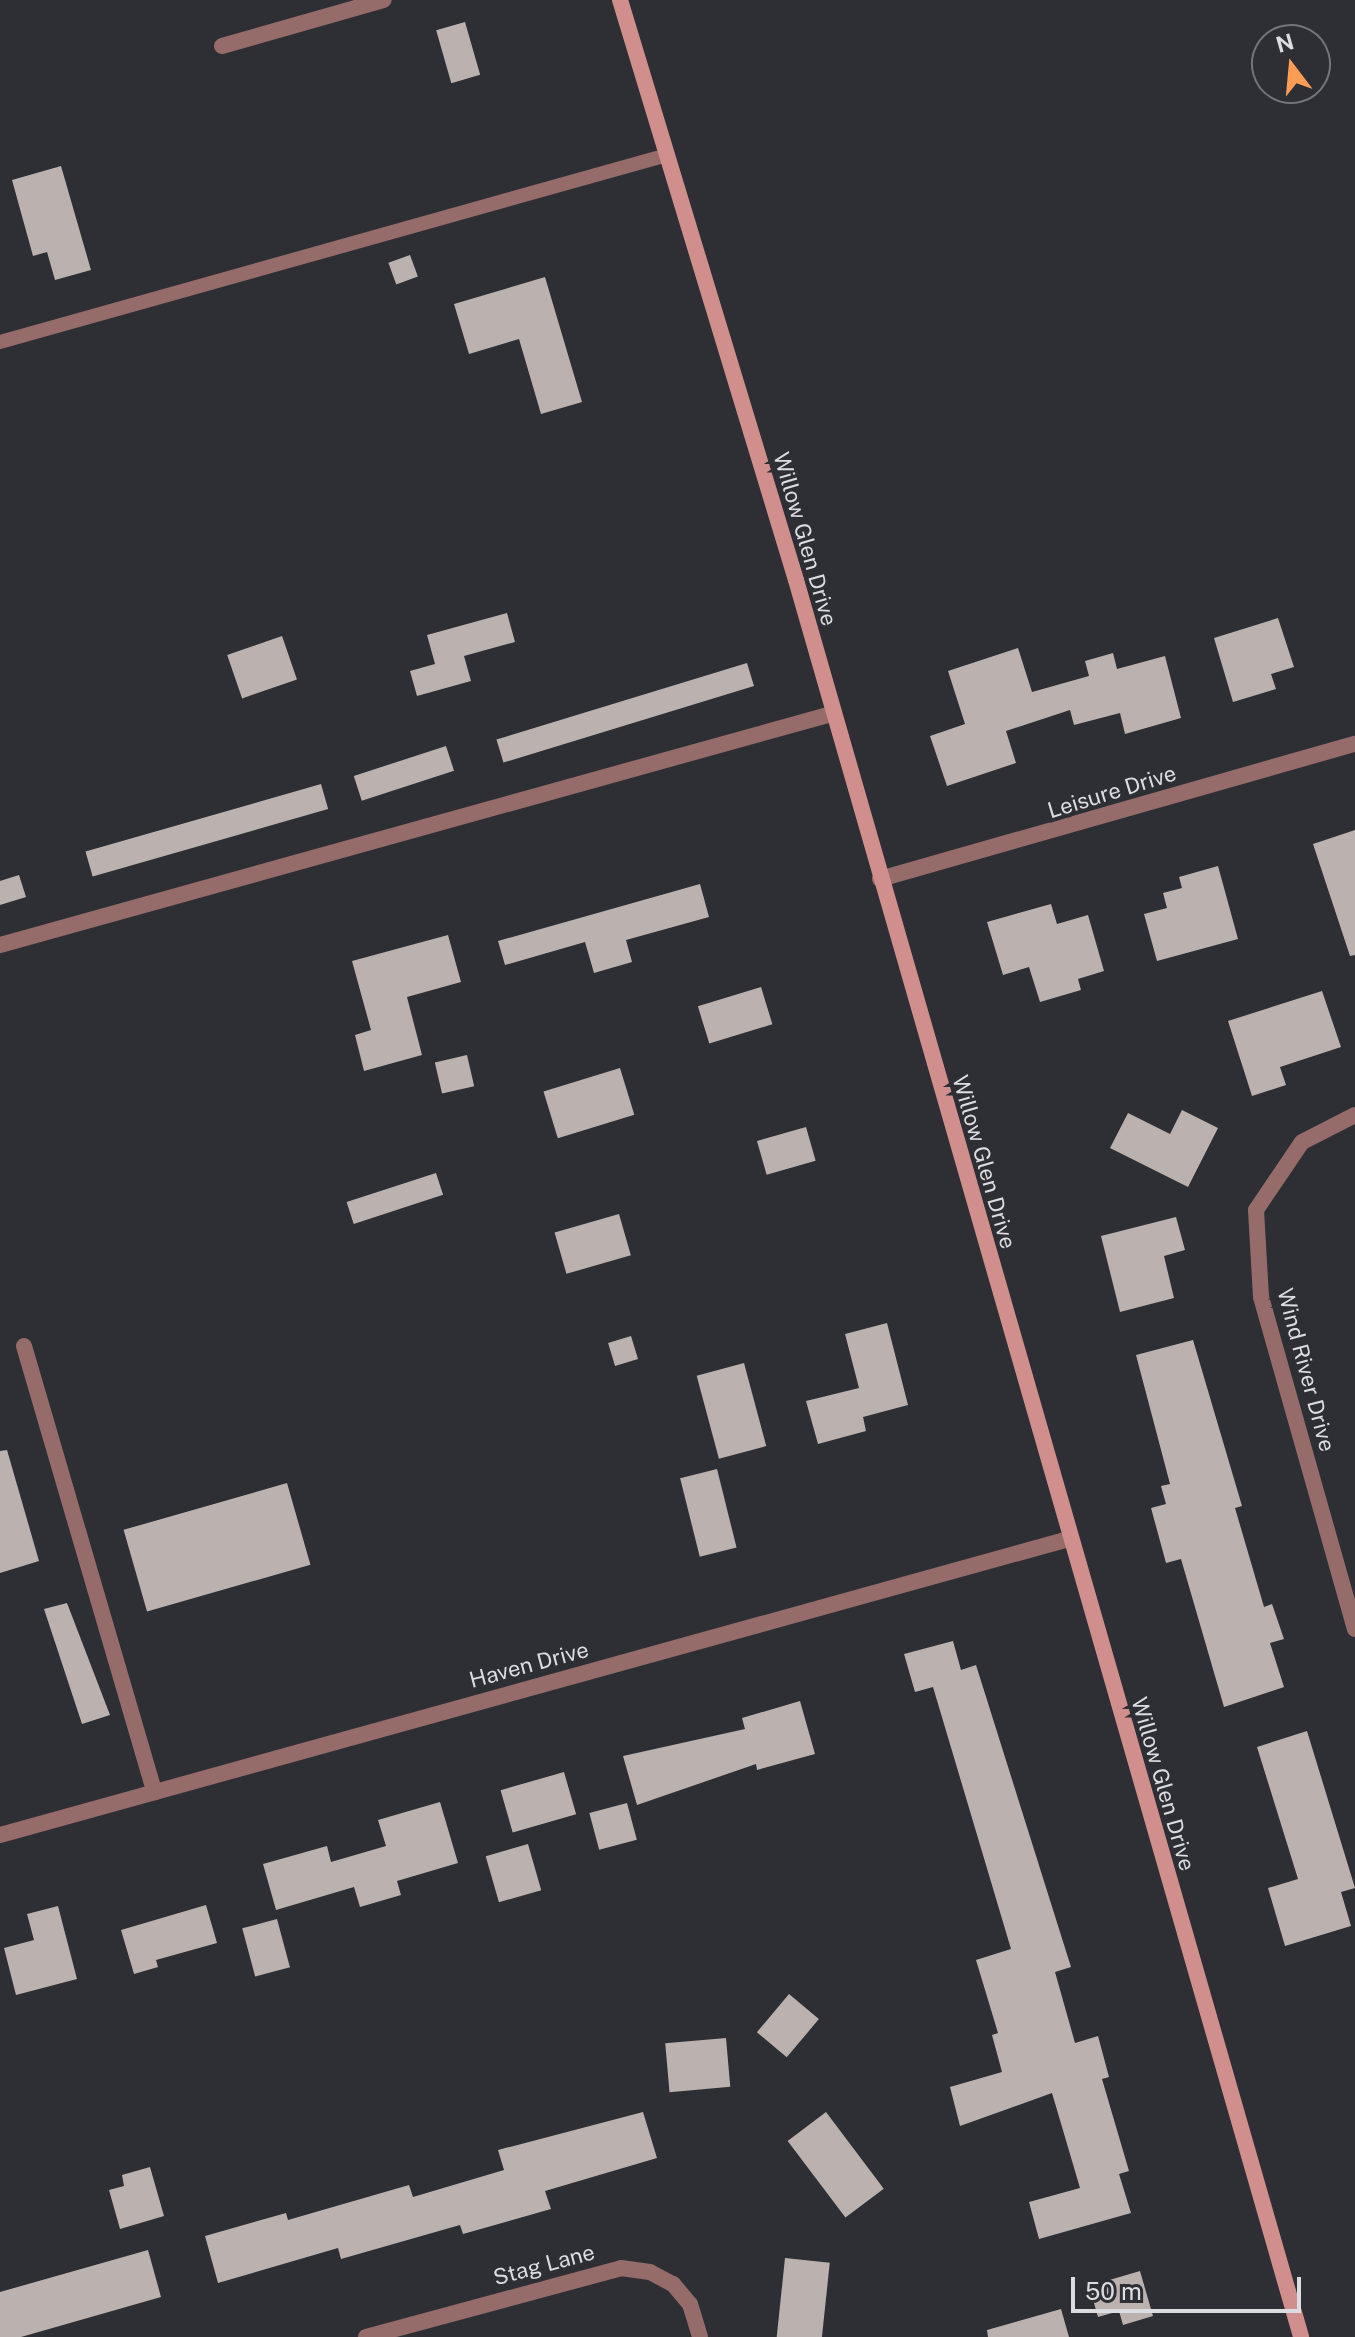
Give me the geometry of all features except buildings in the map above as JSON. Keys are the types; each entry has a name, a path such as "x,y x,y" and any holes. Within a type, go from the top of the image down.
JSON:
{"main road":[{"name":"Willow Glen Drive","path":"620,0 880,879 1301,2337"}],"street":[{"path":"222,46 384,0"},
{"path":"0,945 831,714"},
{"name":"Leisure Drive","path":"880,879 1355,744"},
{"name":"Wind River Drive","path":"1355,1115 1302,1142 1256,1210 1261,1297 1355,1629"},
{"path":"24,1346 154,1792"},
{"name":"Haven Drive","path":"0,1835 1069,1539"},
{"name":"Stag Lane","path":"366,2337 621,2268 650,2272 673,2284 690,2304 700,2337"}],"lane":[{"path":"0,342 667,155"}]}
